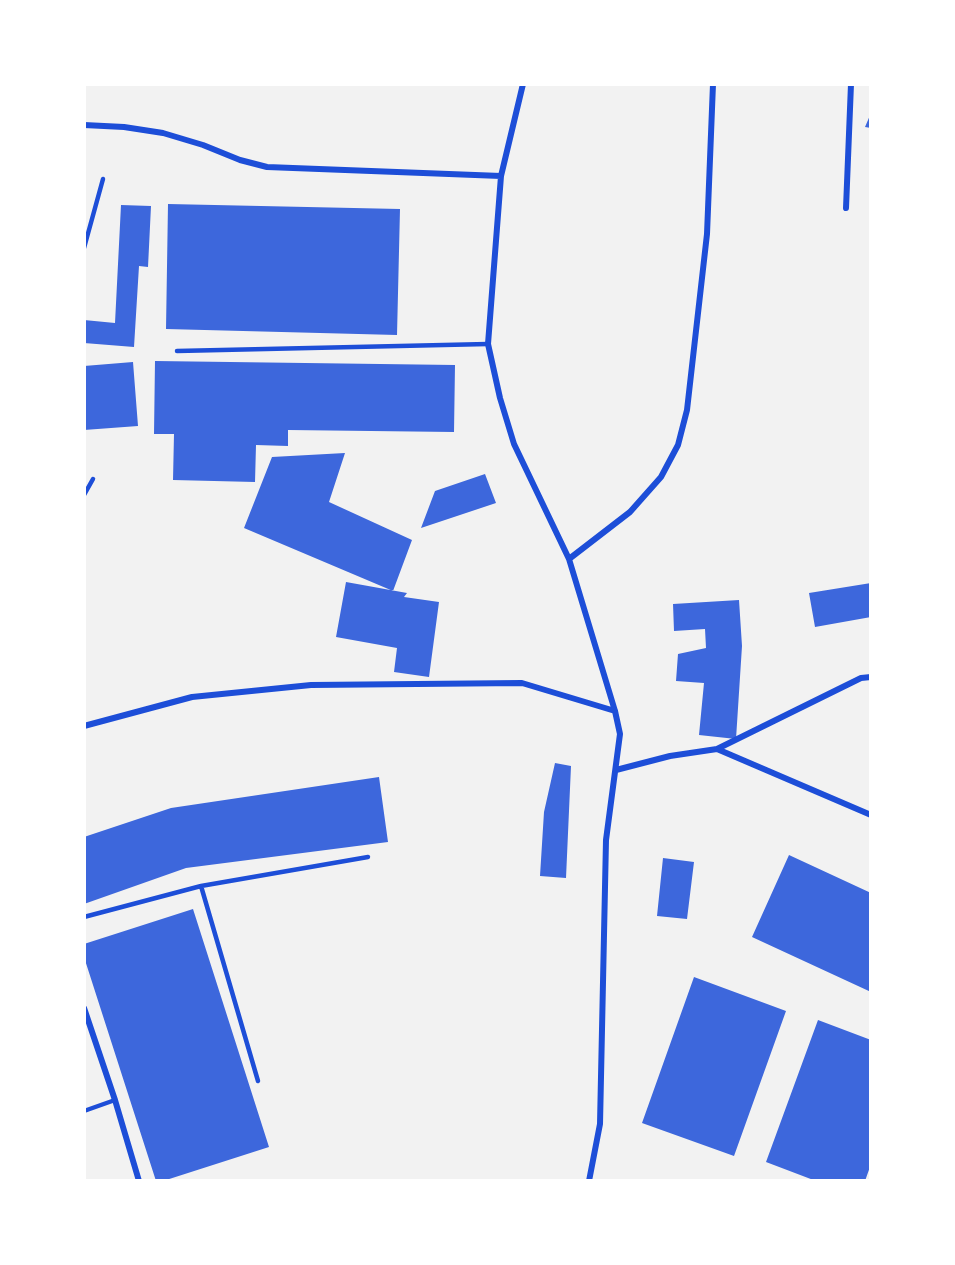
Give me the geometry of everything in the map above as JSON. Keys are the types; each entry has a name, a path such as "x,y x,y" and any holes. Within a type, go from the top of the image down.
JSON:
{"street":[{"path":"523,84 501,176 488,344 500,398 514,444 569,559 620,734 606,840 600,1124 589,1181"},
{"path":"569,559 630,512 661,477 678,445 687,410 707,234 713,84"},
{"path":"846,208 851,84"},
{"path":"84,125 124,127 163,133 267,167 501,176"},
{"path":"616,771 670,756 717,749 871,671"},
{"path":"861,678 871,677"},
{"path":"84,726 192,697 310,685 522,683 615,711"},
{"path":"717,749 871,815"},
{"path":"84,1008 139,1181"}],"lane":[{"path":"84,248 103,179"},
{"path":"177,351 488,344"},
{"path":"84,495 93,479"},
{"path":"84,917 201,886 368,857"},
{"path":"201,886 258,1081"},
{"path":"84,1111 115,1100"}],"building":[{"path":"871,113 871,128 865,127"},
{"path":"168,204 400,209 397,335 166,329"},
{"path":"121,205 151,206 148,267 139,266 134,347 84,343 84,320 115,323"},
{"path":"155,361 455,365 454,432 288,430 288,446 256,445 255,482 173,480 174,434 154,434"},
{"path":"133,362 138,426 84,430 84,366"},
{"path":"345,453 329,502 412,540 393,591 244,528 272,457"},
{"path":"485,474 496,503 421,528 435,491"},
{"path":"346,582 407,593 404,597 439,602 429,677 394,672 397,648 336,637"},
{"path":"871,583 871,617 815,627 809,593"},
{"path":"739,600 742,646 736,739 699,735 704,683 676,681 678,654 706,648 705,629 674,631 673,604"},
{"path":"555,763 571,766 566,878 540,876 544,812"},
{"path":"379,777 388,842 186,868 84,904 84,837 171,808"},
{"path":"789,855 871,893 871,992 752,937"},
{"path":"663,858 694,862 687,919 657,916"},
{"path":"193,909 269,1147 163,1181 156,1181 84,957 84,944"},
{"path":"694,977 786,1011 734,1156 642,1123"},
{"path":"818,1020 871,1040 871,1164 865,1181 816,1181 766,1162"}]}
